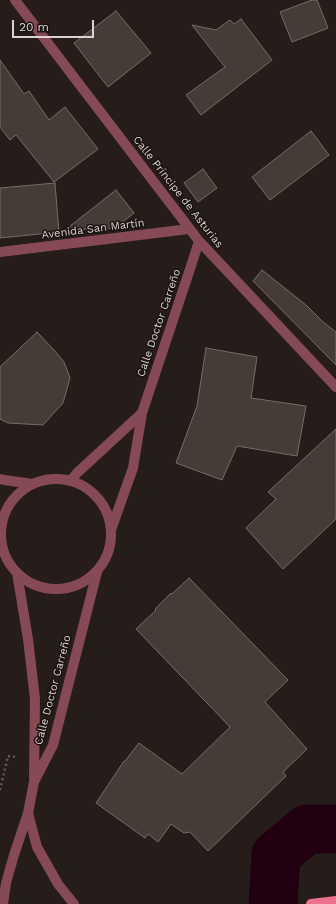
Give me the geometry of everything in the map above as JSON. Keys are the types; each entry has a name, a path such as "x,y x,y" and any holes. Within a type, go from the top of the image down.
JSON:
{"main road":[{"path":"311,904 336,901"}],"street":[{"name":"Calle Príncipe de Asturias","path":"15,0 198,241 336,387"},
{"name":"Avenida San Martín","path":"0,252 189,229"},
{"name":"Calle Doctor Carreño","path":"111,530 133,468 142,413 198,241"},
{"name":"Calle Doctor Carreño","path":"70,481 142,413"},
{"path":"0,479 33,484"},
{"path":"57,479 70,481 82,486 94,494 102,504 108,517 111,530 110,546 105,560 97,572 82,583 66,589 48,589 31,584 17,574 8,561 2,547 0,532 4,517 10,504 20,492 33,484 45,480 57,479"},
{"name":"Calle Doctor Carreño","path":"3,904 6,883 28,813 34,782 53,745 97,572"},
{"path":"17,574 28,639 35,699 34,782"},
{"path":"28,813 37,847 58,884 74,904"}],"building":[{"path":"312,0 317,0 328,28 292,42 280,12"},
{"path":"116,11 151,53 108,87 74,43"},
{"path":"241,19 272,60 201,115 186,95 225,67 192,25 216,30 230,20 234,24"},
{"path":"0,60 24,94 29,91 49,120 65,107 98,149 54,182 16,135 10,140 0,127"},
{"path":"311,131 329,155 270,200 252,177"},
{"path":"203,169 217,188 198,202 184,183"},
{"path":"55,183 59,232 0,238 0,188"},
{"path":"116,190 134,213 115,228 65,230"},
{"path":"262,270 306,305 336,332 336,365 253,281"},
{"path":"37,332 64,362 70,378 63,403 43,425 8,423 0,419 0,367"},
{"path":"206,348 257,357 251,398 306,406 297,456 237,446 222,480 176,463 197,406"},
{"path":"336,429 336,519 283,569 246,528 276,499 268,492"},
{"path":"189,578 288,680 265,702 307,749 283,772 286,776 208,851 190,832 184,833 171,824 158,842 148,834 145,838 96,803 124,761 139,743 182,774 230,727 136,629 171,593 172,594"}],"waterway":[{"path":"273,904 276,855 307,829 336,829"}]}
